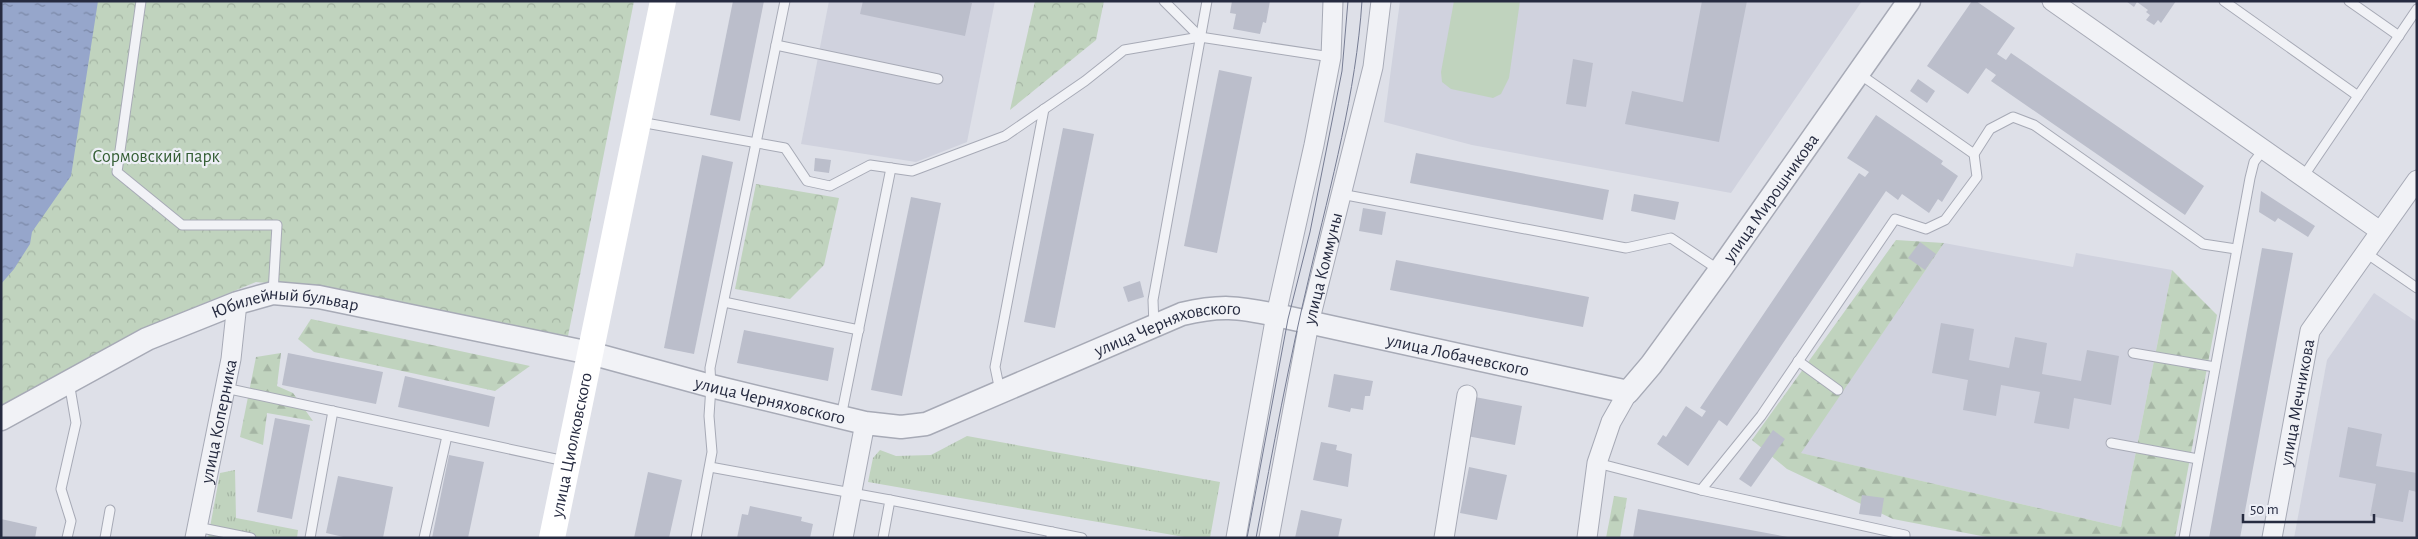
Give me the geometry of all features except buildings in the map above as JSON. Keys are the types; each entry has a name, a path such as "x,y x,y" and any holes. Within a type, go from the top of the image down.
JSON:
{"main road":[{"path":"590,353 663,1"},
{"name":"улица Циолковского","path":"552,538 590,353"}],"street":[{"name":"улица Коммуны","path":"1269,538 1291,319 1314,145 1331,57 1333,1"},
{"name":"улица Коммуны","path":"1236,538 1291,319 1323,276 1341,194 1373,67 1381,1"},
{"name":"улица Мирошникова","path":"1628,392 1651,366 1720,270 1857,72 1909,1"},
{"path":"2052,1 2380,231"},
{"name":"улица Мечникова","path":"2272,538 2310,331 2417,180"},
{"name":"Юбилейный бульвар","path":"1,419 147,338 237,304 273,293 318,297 590,353"},
{"name":"улица Коперника","path":"196,532 225,388 237,304"},
{"name":"улица Черняховского","path":"590,353 712,386 865,423 901,427 926,424 1182,314 1209,308 1235,307 1291,319"},
{"name":"улица Лобачевского","path":"1291,319 1628,392"},
{"path":"1587,538 1597,463 1611,422 1628,392"},
{"name":"улица Лобачевского","path":"1444,538 1467,395"},
{"path":"842,538 865,423"}],"lane":[{"path":"141,1 117,172 182,225 277,225 273,293"},
{"path":"696,538 712,452 709,416 712,386 710,368 785,1"},
{"path":"1164,1 1200,37"},
{"path":"1154,326 1153,300 1207,1"},
{"path":"2224,1 2358,96"},
{"path":"2349,1 2399,36"},
{"path":"2303,177 2417,9"},
{"path":"638,121 757,141 785,148 807,181 830,186 870,165 912,171 1005,136 1124,50 1200,37 1331,57"},
{"path":"776,45 938,79"},
{"path":"1857,72 1974,154"},
{"path":"1000,391 995,367 1044,109"},
{"path":"1701,490 1761,416 1896,219 1926,230 1945,220 1977,177 1974,154 1990,129 2013,118 2034,124 2203,244 2236,250"},
{"path":"2184,538 2236,250 2254,162 2264,149"},
{"path":"841,417 891,168"},
{"path":"1341,194 1626,248 1671,238 1720,270"},
{"path":"2366,253 2417,288"},
{"path":"724,302 859,330"},
{"path":"2133,353 2215,367"},
{"path":"1798,361 1838,390"},
{"path":"67,538 71,521 61,489 76,423 69,381"},
{"path":"225,388 568,462"},
{"path":"310,538 333,411"},
{"path":"424,538 448,436"},
{"path":"2112,443 2198,459"},
{"path":"1597,463 1701,490 1905,535 1905,538"},
{"path":"710,467 852,492 1052,535 1082,538"},
{"path":"883,538 890,500"},
{"path":"105,538 110,510"},
{"path":"196,532 251,538"}],"shaded area":[{"path":"829,1 995,1 967,142 916,162 801,144"},
{"path":"1400,1 1862,1 1731,193 1472,145 1384,122"},
{"path":"1944,243 2073,267 2076,253 2172,270 2121,527 1800,453"},
{"path":"2374,293 2417,322 2417,538 2294,538 2327,360"}],"green space":[{"name":"Сормовский парк","path":"1,1 634,1 568,336 313,287 256,282 158,322 1,408"},
{"path":"1035,1 1104,1 1096,40 1010,110"},
{"path":"1454,1 1520,1 1509,78 1501,94 1493,98 1451,89 1442,82 1441,72"},
{"path":"756,184 839,198 824,265 790,299 735,289"},
{"path":"1896,240 1944,243 1801,453 2121,527 2172,270 2217,315 2175,538 1992,538 1893,519 1787,469 1752,440"},
{"path":"311,319 530,366 495,391 314,352 298,339"},
{"path":"281,353 277,386 293,393 313,421 267,413 263,445 240,437 256,357"},
{"path":"967,436 1220,482 1210,538 1190,538 868,482 873,458 880,450 896,456 931,455"},
{"path":"235,470 236,518 298,530 297,538 208,538 220,473"},
{"path":"1614,496 1627,498 1620,538 1606,538"}],"water":[{"path":"1,1 98,1 71,176 32,232 30,244 14,269 1,284"}],"tram line":[{"path":"1247,538 1288,319 1310,232 1342,71 1348,1"},
{"path":"1256,538 1295,339 1348,104 1359,35 1362,1"}]}
